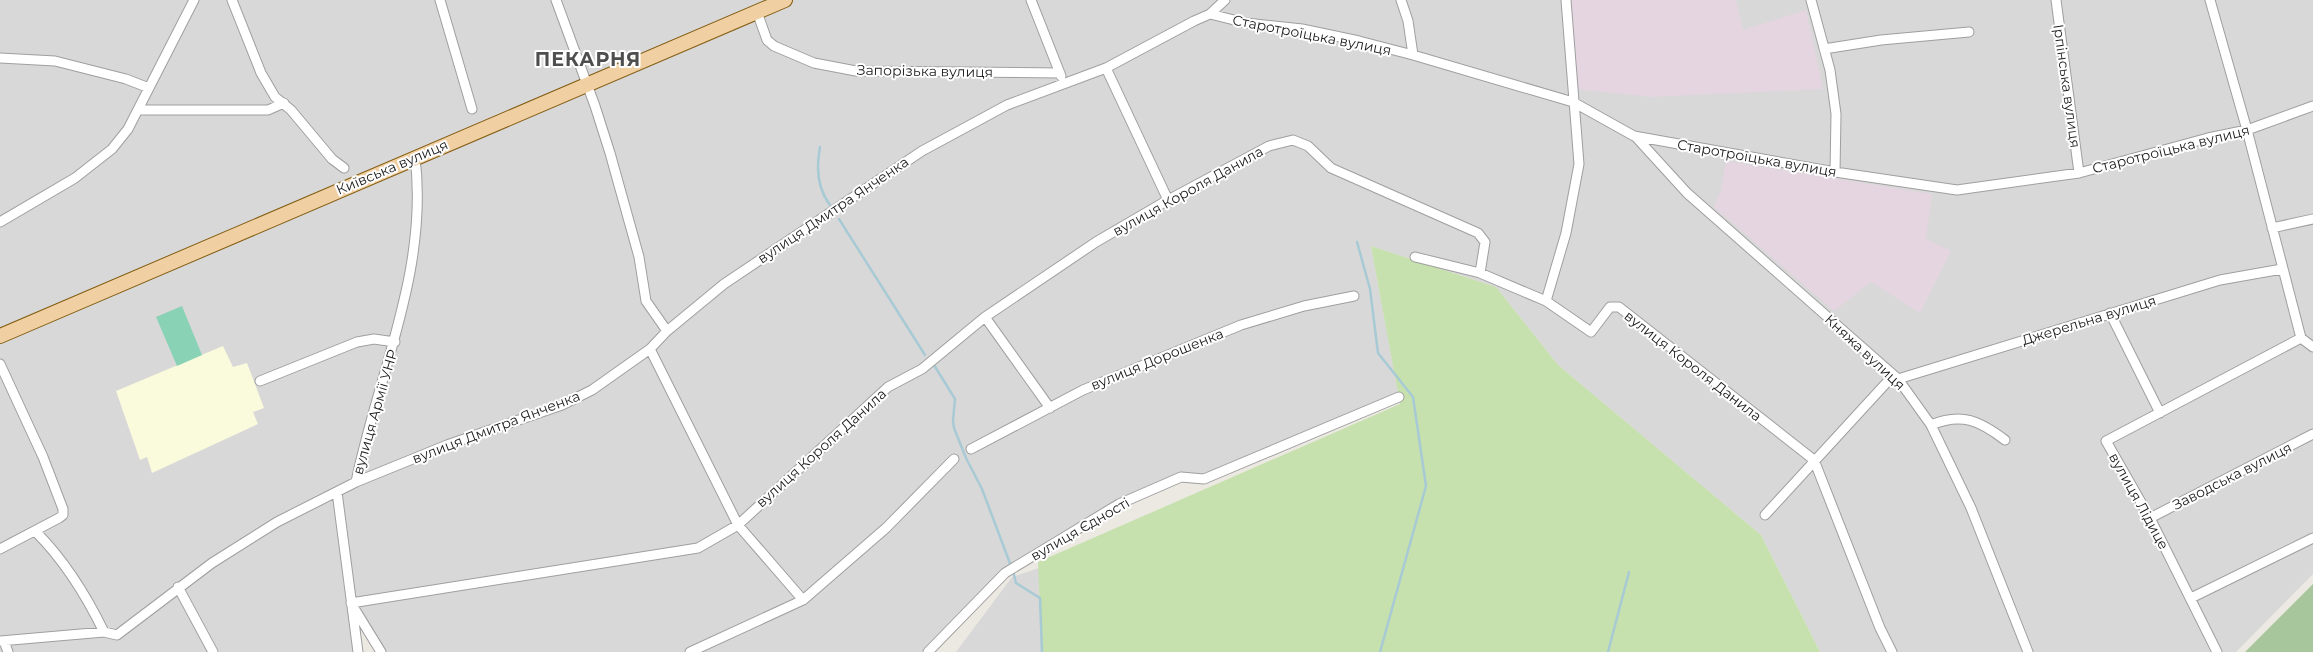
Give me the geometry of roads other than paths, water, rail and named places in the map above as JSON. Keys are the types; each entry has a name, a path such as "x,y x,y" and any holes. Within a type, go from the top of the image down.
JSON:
{"main road":[{"name":"Київська вулиця","path":"0,336 785,0"}],"street":[{"path":"0,222 54,192 95,164 112,149 128,129 194,0"},
{"path":"232,0 261,73 275,97 284,103 332,159 344,168"},
{"path":"440,0 472,109"},
{"path":"556,0 610,153 639,257 646,301 667,331"},
{"path":"1031,0 1063,84"},
{"name":"вулиця Дмитра Янченка","path":"2,641 104,632 116,635 178,587 277,522 356,482 447,445 562,405 592,390 650,349 667,331 724,284 922,151 1008,105 1106,68 1210,14 1226,0"},
{"path":"1401,0 1408,22 1413,55"},
{"path":"1546,300 1566,233 1579,164 1566,0"},
{"path":"1811,0 1830,70 1836,114 1835,172"},
{"name":"Ірпінська вулиця","path":"2056,0 2079,173"},
{"path":"2210,0 2248,130 2301,338 2313,347"},
{"name":"Запорізька вулиця","path":"757,12 767,40 774,46 814,63 856,71 1060,73"},
{"name":"Старотроїцька вулиця","path":"1210,14 1246,23 1302,29 1413,55 1573,102 1634,136 1835,172 1958,190 2079,173 2208,138 2248,130 2313,106"},
{"path":"1824,49 1881,40 1969,32"},
{"path":"0,58 55,61 126,79 149,88"},
{"path":"1106,68 1168,200"},
{"path":"138,110 268,110 284,103"},
{"name":"Княжа вулиця","path":"1634,136 1687,193 1898,379 1931,425 1971,508 2028,652"},
{"name":"вулиця Короля Данила","path":"352,603 698,548 738,525 888,387 922,369 985,317 1096,242 1168,200 1269,146 1293,140 1308,146 1331,168 1478,233 1486,242 1480,273 1546,300 1591,332 1610,307 1619,307 1814,460"},
{"name":"вулиця Армії УНР","path":"356,482 395,342 412,268 418,182 415,157"},
{"path":"2272,228 2313,219"},
{"path":"1415,256 1480,273"},
{"name":"Джерельна вулиця","path":"1765,515 1889,380 1898,379 2220,280 2282,269"},
{"name":"вулиця Дорошенка","path":"971,449 1083,390 1241,325 1304,306 1354,296"},
{"path":"2110,313 2160,413"},
{"path":"985,317 1050,408"},
{"name":"вулиця Лідице","path":"2217,652 2150,518 2106,441 2301,338"},
{"name":"вулиця Армії УНР","path":"260,381 357,342 374,339 395,342"},
{"path":"650,349 738,525 802,600"},
{"path":"0,364 43,457 63,509 63,514 59,518 36,532 0,549"},
{"name":"вулиця Єдності","path":"928,652 1005,573 1119,504 1181,478 1204,479 1399,397"},
{"path":"1931,425 1946,419 1957,418 1984,424 2005,440"},
{"name":"Заводська вулиця","path":"2150,518 2313,434"},
{"path":"690,652 802,600 886,528 954,459"},
{"path":"1814,460 1880,628 1892,652"},
{"path":"337,492 358,652"},
{"path":"36,532 62,562 88,598 104,632"},
{"path":"2191,598 2313,538"},
{"path":"178,587 212,652"},
{"path":"352,603 381,652"},
{"path":"2,641 8,652"}],"waterway":[{"path":"820,147 818,163 820,185 830,205"},
{"path":"839,219 925,355"},
{"path":"1357,242 1370,289 1378,353 1413,397 1426,486 1380,652"},
{"path":"934,365 955,399 954,428 966,458 982,489 1011,566"},
{"path":"1013,571 1016,583 1040,598 1042,652"},
{"path":"1608,652 1629,572"}],"district":[{"name":"ПЕКАРНЯ","path":"588,59"}]}
